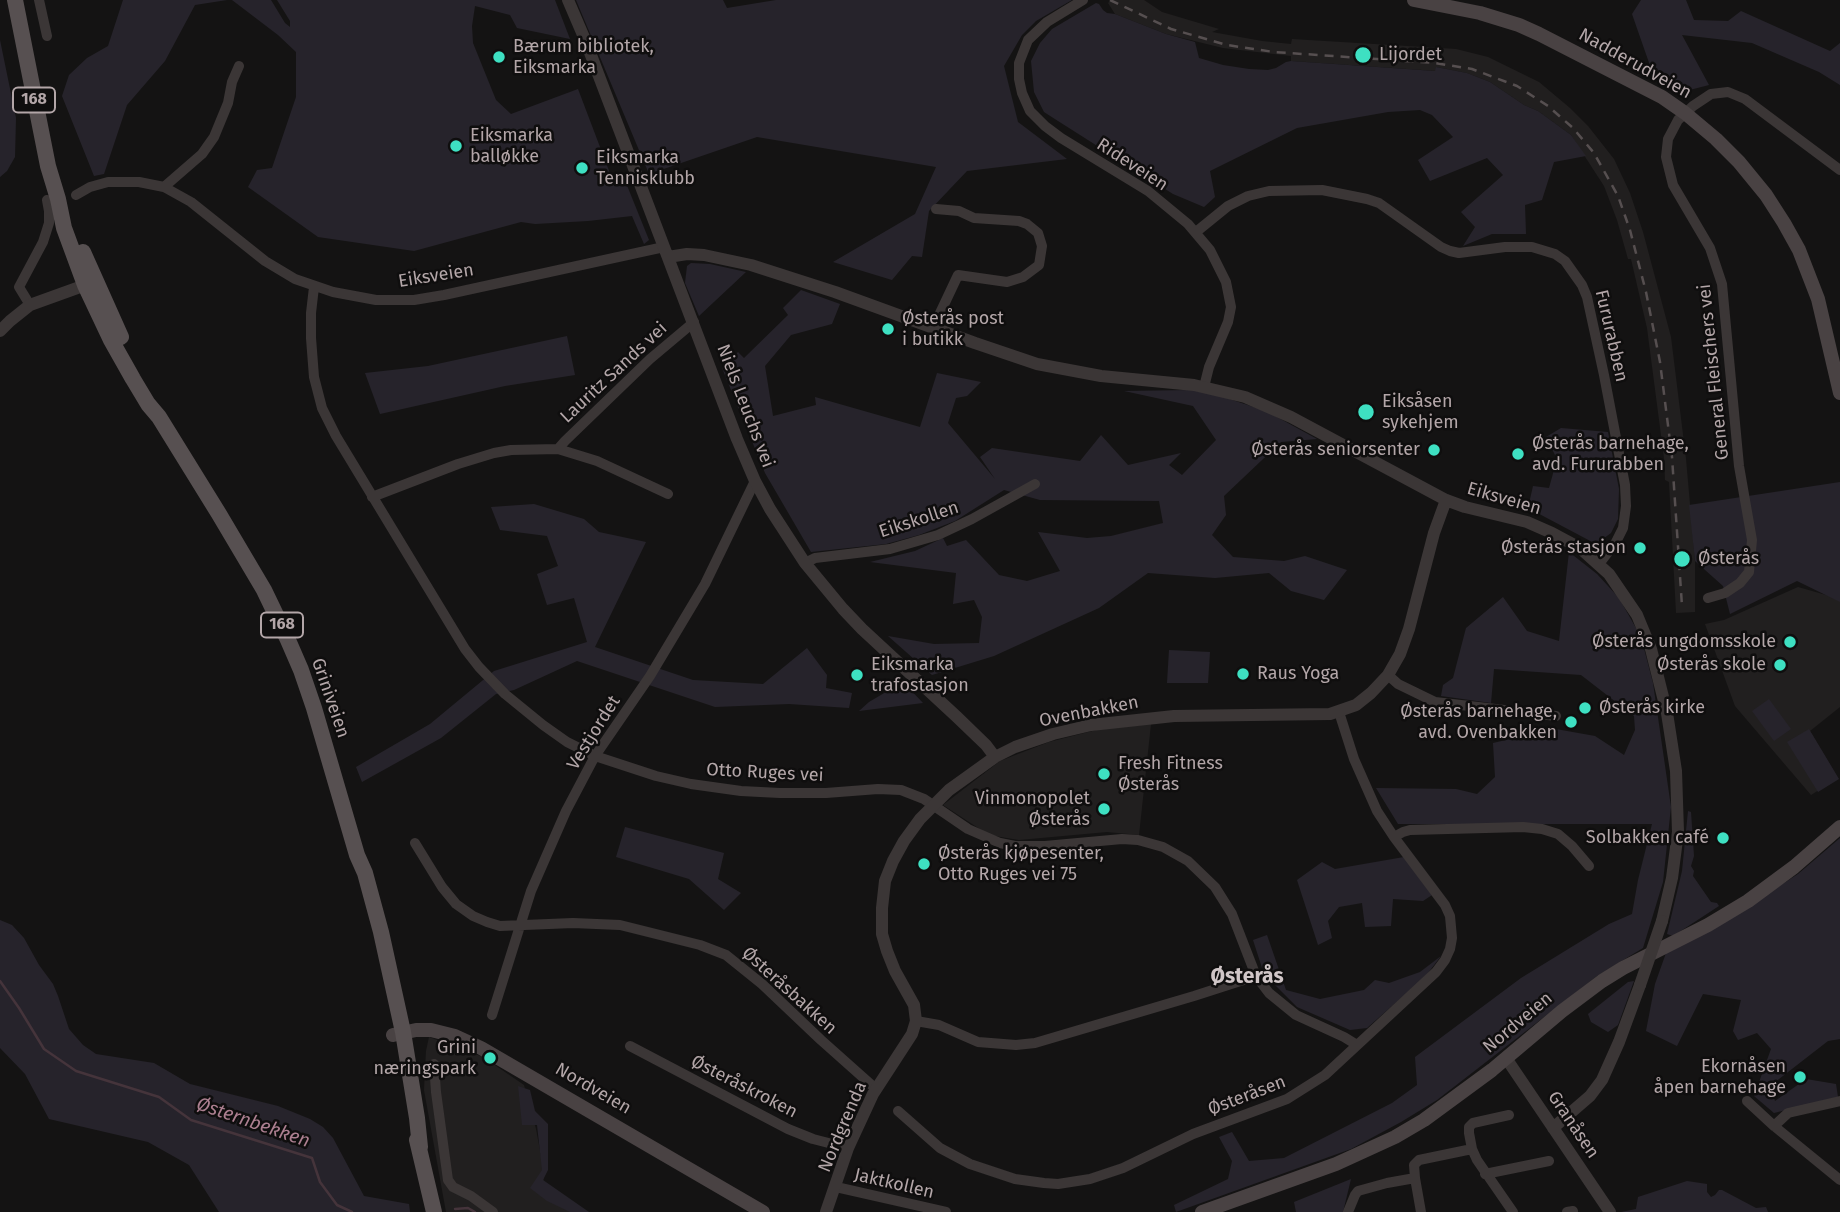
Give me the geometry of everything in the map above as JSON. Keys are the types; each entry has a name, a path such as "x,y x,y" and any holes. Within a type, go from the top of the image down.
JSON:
{"main road":[{"name":"Griniveien","path":"15,0 52,200 90,283 159,417 270,602 288,639 314,708 384,943 411,1120 420,1147 434,1212"},
{"name":"Nadderudveien","path":"1414,0 1461,8 1519,25 1655,93 1716,139 1766,195 1804,261 1813,286 1840,393"},
{"name":"Nordveien","path":"1202,1212 1336,1164 1395,1137 1447,1104 1602,981 1748,901 1794,867 1840,827"},
{"name":"Nordveien","path":"398,1034 430,1030 455,1036 481,1048 763,1212"}],"street":[{"path":"39,0 47,36"},
{"name":"Niels Leuchs vei","path":"568,0 755,481 785,534 822,585 862,629 957,717 995,757"},
{"name":"Rideveien","path":"1083,0 1047,22 1024,47 1019,63 1019,79 1026,104 1052,132 1137,183 1196,232 1210,250 1226,282 1230,298 1228,322 1209,367 1205,387"},
{"path":"164,187 202,154 214,137 239,66"},
{"name":"General Fleischers vei","path":"1708,598 1725,593 1740,583 1749,572 1752,541 1739,466 1723,284 1710,248 1678,196 1667,167 1668,139 1674,125 1702,99 1711,94 1733,93 1745,99 1840,170"},
{"name":"Eiksveien","path":"76,195 90,187 108,183 139,182 164,187 178,193 207,213 265,261 295,279 314,287 364,299 414,300 666,252 694,254 751,265 835,292 1009,356 1049,367 1233,393 1269,406 1446,500 1541,527 1580,548 1609,574 1632,606 1646,632 1672,741 1678,832 1662,921 1615,1052 1597,1088 1553,1128"},
{"name":"Fururabben","path":"1196,232 1228,206 1260,192 1322,190 1379,203 1450,251 1458,253 1505,247 1538,248 1565,261 1583,285 1587,297 1625,485 1623,528 1599,564"},
{"path":"30,305 19,288 43,242 52,200"},
{"path":"933,328 958,275 1007,282 1023,277 1039,265 1042,246 1038,233 1019,221 974,218 959,211 936,209"},
{"path":"0,331 30,305 90,283"},
{"name":"Otto Ruges vei","path":"314,287 311,338 314,377 323,408 336,436 466,649 479,667 518,706 568,742 595,756 656,776 741,791 809,793 901,790 933,804 968,829 1000,843 1045,846 1122,839 1149,843 1176,853 1205,876 1224,899 1256,976 1269,993 1296,1016 1357,1045"},
{"name":"Lauritz Sands vei","path":"558,449 650,359 694,322"},
{"name":"Lauritz Sands vei","path":"372,496 494,453 558,449 597,461 668,494"},
{"name":"Vestjordet","path":"492,1015 519,926 546,855 595,756 650,676 705,584 755,481"},
{"name":"Eikskollen","path":"805,563 815,558 890,549 938,535 1035,484"},
{"name":"Ovenbakken","path":"916,1021 914,1005 887,951 882,934 882,908 885,881 893,861 904,841 933,804 995,757 1039,738 1091,725 1174,716 1312,715 1339,712 1356,705 1395,665 1404,643 1434,533 1446,500"},
{"path":"1388,675 1398,684 1435,702 1556,716"},
{"name":"Østeråsen","path":"898,1111 940,1148 970,1164 1029,1182 1072,1182 1105,1175 1193,1134 1287,1099 1316,1082 1357,1045 1436,972 1450,949 1451,926 1445,905 1377,811 1354,759 1339,712"},
{"path":"1394,837 1410,830 1523,827 1542,829 1559,834 1588,866"},
{"name":"Østeråsbakken","path":"415,843 442,887 456,904 472,916 487,922 500,926 573,923 620,925 700,945 726,956 762,984 876,1089"},
{"path":"916,1021 939,1025 978,1042 1016,1045 1035,1043 1256,976"},
{"name":"Nordgrenda","path":"826,1212 848,1148 876,1089 912,1034 916,1021"},
{"name":"Østeråskroken","path":"630,1046 788,1129 848,1148"},
{"name":"Granåsen","path":"1506,1058 1611,1212"},
{"path":"434,1064 448,1180 493,1212"},
{"path":"1747,1101 1840,1180"},
{"path":"1774,1126 1788,1113 1840,1101"},
{"path":"1509,1115 1473,1123 1469,1127 1472,1149 1485,1174 1513,1212"},
{"path":"1421,1212 1414,1165 1419,1160 1472,1149"},
{"path":"1485,1174 1549,1161"},
{"path":"1348,1212 1358,1191 1415,1178"},
{"name":"Jaktkollen","path":"836,1186 946,1212"}],"shaded area":[{"path":"123,0 227,0 195,5 165,61 127,105 104,174 94,176 62,96 69,75 87,58 108,46"},
{"path":"232,0 271,0 290,27 290,21 277,0 555,0 570,39 517,28 510,15 475,6 473,43 496,100 511,114 578,89 611,176 622,173 649,240 644,244 632,216 535,224 521,222 414,251 318,237 248,187 257,170 272,168 296,97 296,52"},
{"path":"576,0 723,0 727,8 776,0 1072,0 1036,21 1022,35 1004,66 1018,122 1067,159 967,171 929,211 922,257 912,256 892,280 833,262 915,214 936,167 757,137 649,174"},
{"path":"1111,0 1144,0 1162,12 1219,29 1212,32 1262,41 1291,44 1292,39 1456,49 1488,57 1539,82 1588,126 1614,159 1630,193 1671,337 1695,561 1695,612 1676,613 1669,482 1665,480 1647,328 1631,259 1628,259 1604,186 1571,135 1490,82 1467,73 1436,67 1436,71 1291,61 1291,56 1223,48 1166,34 1115,14 1108,3"},
{"path":"1641,0 1686,0 1694,20 1728,21 1741,11 1830,51 1840,43 1840,85 1819,72 1752,43 1682,35 1709,85 1678,93 1654,77 1632,14"},
{"path":"1096,3 1107,13 1195,42 1199,58 1223,65 1268,70 1291,61 1435,71 1436,67 1467,73 1490,82 1524,105 1538,111 1571,135 1586,156 1554,162 1542,200 1525,205 1526,234 1492,234 1463,246 1475,227 1461,212 1503,175 1487,158 1430,181 1418,160 1453,137 1432,115 1420,110 1388,112 1297,128 1210,171 1215,197 1204,207 1173,194 1044,112 1034,92 1031,61 1040,43 1052,29"},
{"path":"0,40 16,118 15,157 0,177"},
{"path":"691,263 746,272 699,316 685,283 687,266"},
{"path":"801,290 840,304 832,324 791,335 765,366 773,416 816,405 815,397 920,427 937,373 981,382 967,396 956,398 948,423 995,479 980,457 992,448 1080,461 1101,435 1128,465 1181,453 1169,465 1182,475 1216,440 1193,406 1124,391 1190,390 1214,394 1266,411 1317,439 1281,442 1224,496 1226,515 1212,535 1233,557 1284,561 1305,556 1347,570 1324,600 1291,591 1269,573 1215,578 1148,573 1099,608 994,656 932,675 888,636 934,644 979,643 982,617 974,600 953,604 956,573 870,562 915,551 943,538 947,546 966,540 999,575 1027,581 1060,571 1038,532 1087,538 1111,536 1163,523 1159,501 1040,500 1004,490 955,521 919,535 886,544 811,552 765,473 722,368 738,352 744,358 788,315 783,308"},
{"path":"567,336 575,375 505,386 380,414 365,373 428,366"},
{"path":"1561,428 1608,432 1619,489 1618,519 1611,533 1596,544 1528,508 1533,486 1549,488 1557,459 1546,437"},
{"path":"1840,482 1840,602 1797,581 1730,614 1723,586 1695,561 1689,505"},
{"path":"534,504 584,519 599,532 646,542 595,647 693,680 763,684 807,648 827,675 826,688 852,693 849,708 789,704 715,707 577,661 514,690 496,694 441,738 362,782 356,767 430,724 494,671 587,642 574,598 547,605 537,574 558,566 547,536 500,530 491,507"},
{"path":"1569,552 1597,574 1619,598 1641,637 1653,683 1671,807 1663,882 1643,948 1597,976 1437,1100 1401,1122 1351,1149 1176,1212 1174,1205 1228,1179 1232,1161 1219,1137 1232,1132 1249,1161 1284,1158 1392,1103 1417,1085 1415,1057 1521,978 1609,924 1632,914 1652,824 1398,824 1376,788 1456,789 1477,794 1495,777 1493,743 1532,734 1539,726 1595,736 1624,755 1635,730 1634,716 1581,675 1494,669 1491,703 1441,696 1443,685 1453,678 1466,628 1503,597 1527,631 1559,641"},
{"name":"Østerås skole","path":"1798,587 1840,599 1840,707 1810,731 1838,778 1811,795 1735,706 1705,624 1724,620"},
{"path":"1169,650 1210,652 1208,683 1167,683"},
{"path":"903,682 923,703 859,711 869,702"},
{"path":"1769,699 1791,729 1774,741 1752,711"},
{"path":"1151,724 1139,835 1107,832 1019,840 989,835 943,805 1000,761 1049,742 1100,729"},
{"path":"1809,729 1839,779 1818,792 1787,742"},
{"path":"1688,811 1691,812 1693,876 1711,902 1719,906 1673,936 1667,934 1682,871"},
{"path":"625,827 724,853 718,879 741,893 724,910 689,879 616,857"},
{"path":"1840,838 1840,1039 1828,1041 1770,1086 1775,1101 1806,1079 1836,1084 1838,1097 1774,1113 1754,1096 1771,1049 1757,1033 1738,1040 1733,1031 1741,1000 1703,994 1677,1046 1646,1031 1655,984 1666,953 1711,930 1798,874"},
{"path":"1404,857 1432,895 1423,901 1393,899 1391,926 1365,927 1362,903 1339,907 1328,921 1332,938 1318,945 1297,880 1322,862 1335,869"},
{"path":"0,920 12,925 24,938 53,984 69,1029 83,1045 96,1054 154,1063 190,1084 278,1106 310,1119 323,1127 333,1138 364,1196 409,1204 410,1212 219,1212 189,1165 148,1142 49,1119 25,1074 0,1048"},
{"path":"1267,935 1286,990 1320,999 1364,990 1375,980 1389,983 1420,972 1441,956 1425,977 1367,1028 1350,1030 1297,1007 1264,974 1253,940"},
{"path":"1634,981 1618,1025 1608,1032 1591,1022 1588,1014 1628,982"},
{"path":"429,1037 483,1057 524,1085 536,1129 544,1172 543,1186 581,1212 446,1212 424,1090"},
{"path":"518,1086 530,1090 535,1111 548,1124 548,1170 543,1180 589,1212 570,1212 547,1201 530,1188 542,1170 537,1125 522,1125"},
{"path":"1351,1179 1343,1212 1296,1212 1294,1202"},
{"path":"1687,1181 1707,1184 1707,1192 1711,1197 1722,1190 1756,1208 1766,1207 1768,1212 1621,1212 1636,1209 1638,1197"}],"waterway":[{"name":"Østernbekken","path":"0,981 44,1049 76,1071 159,1097 191,1120 312,1158 320,1182 337,1205 352,1212"},
{"name":"Østernbekken","path":"455,1209 468,1208 475,1212"}],"railway":[{"path":"1110,0 1171,29 1227,45 1274,52 1435,63 1472,69 1517,86 1548,106 1573,128 1594,153 1618,196 1646,292 1660,362 1672,457 1682,606"}],"place":[{"name":"Lijordet","path":"1363,55"},
{"name":"Bærum bibliotek, Eiksmarka","path":"499,57"},
{"name":"Eiksmarka balløkke","path":"456,146"},
{"name":"Eiksmarka Tennisklubb","path":"582,168"},
{"name":"Østerås post i butikk","path":"888,329"},
{"name":"Eiksåsen sykehjem","path":"1366,412"},
{"name":"Østerås seniorsenter","path":"1434,450"},
{"name":"Østerås barnehage, avd. Fururabben","path":"1518,454"},
{"name":"Østerås stasjon","path":"1640,548"},
{"name":"Østerås","path":"1682,559"},
{"name":"Østerås ungdomsskole","path":"1790,642"},
{"name":"Østerås skole","path":"1780,665"},
{"name":"Raus Yoga","path":"1243,674"},
{"name":"Eiksmarka trafostasjon","path":"857,675"},
{"name":"Østerås kirke","path":"1585,708"},
{"name":"Østerås barnehage, avd. Ovenbakken","path":"1571,722"},
{"name":"Fresh Fitness Østerås","path":"1104,774"},
{"name":"Vinmonopolet Østerås","path":"1104,809"},
{"name":"Solbakken café","path":"1723,838"},
{"name":"Østerås kjøpesenter, Otto Ruges vei 75","path":"924,864"},
{"name":"Grini næringspark","path":"490,1058"},
{"name":"Ekornåsen åpen barnehage","path":"1800,1077"}],"district":[{"name":"Østerås","path":"1247,977"}]}
